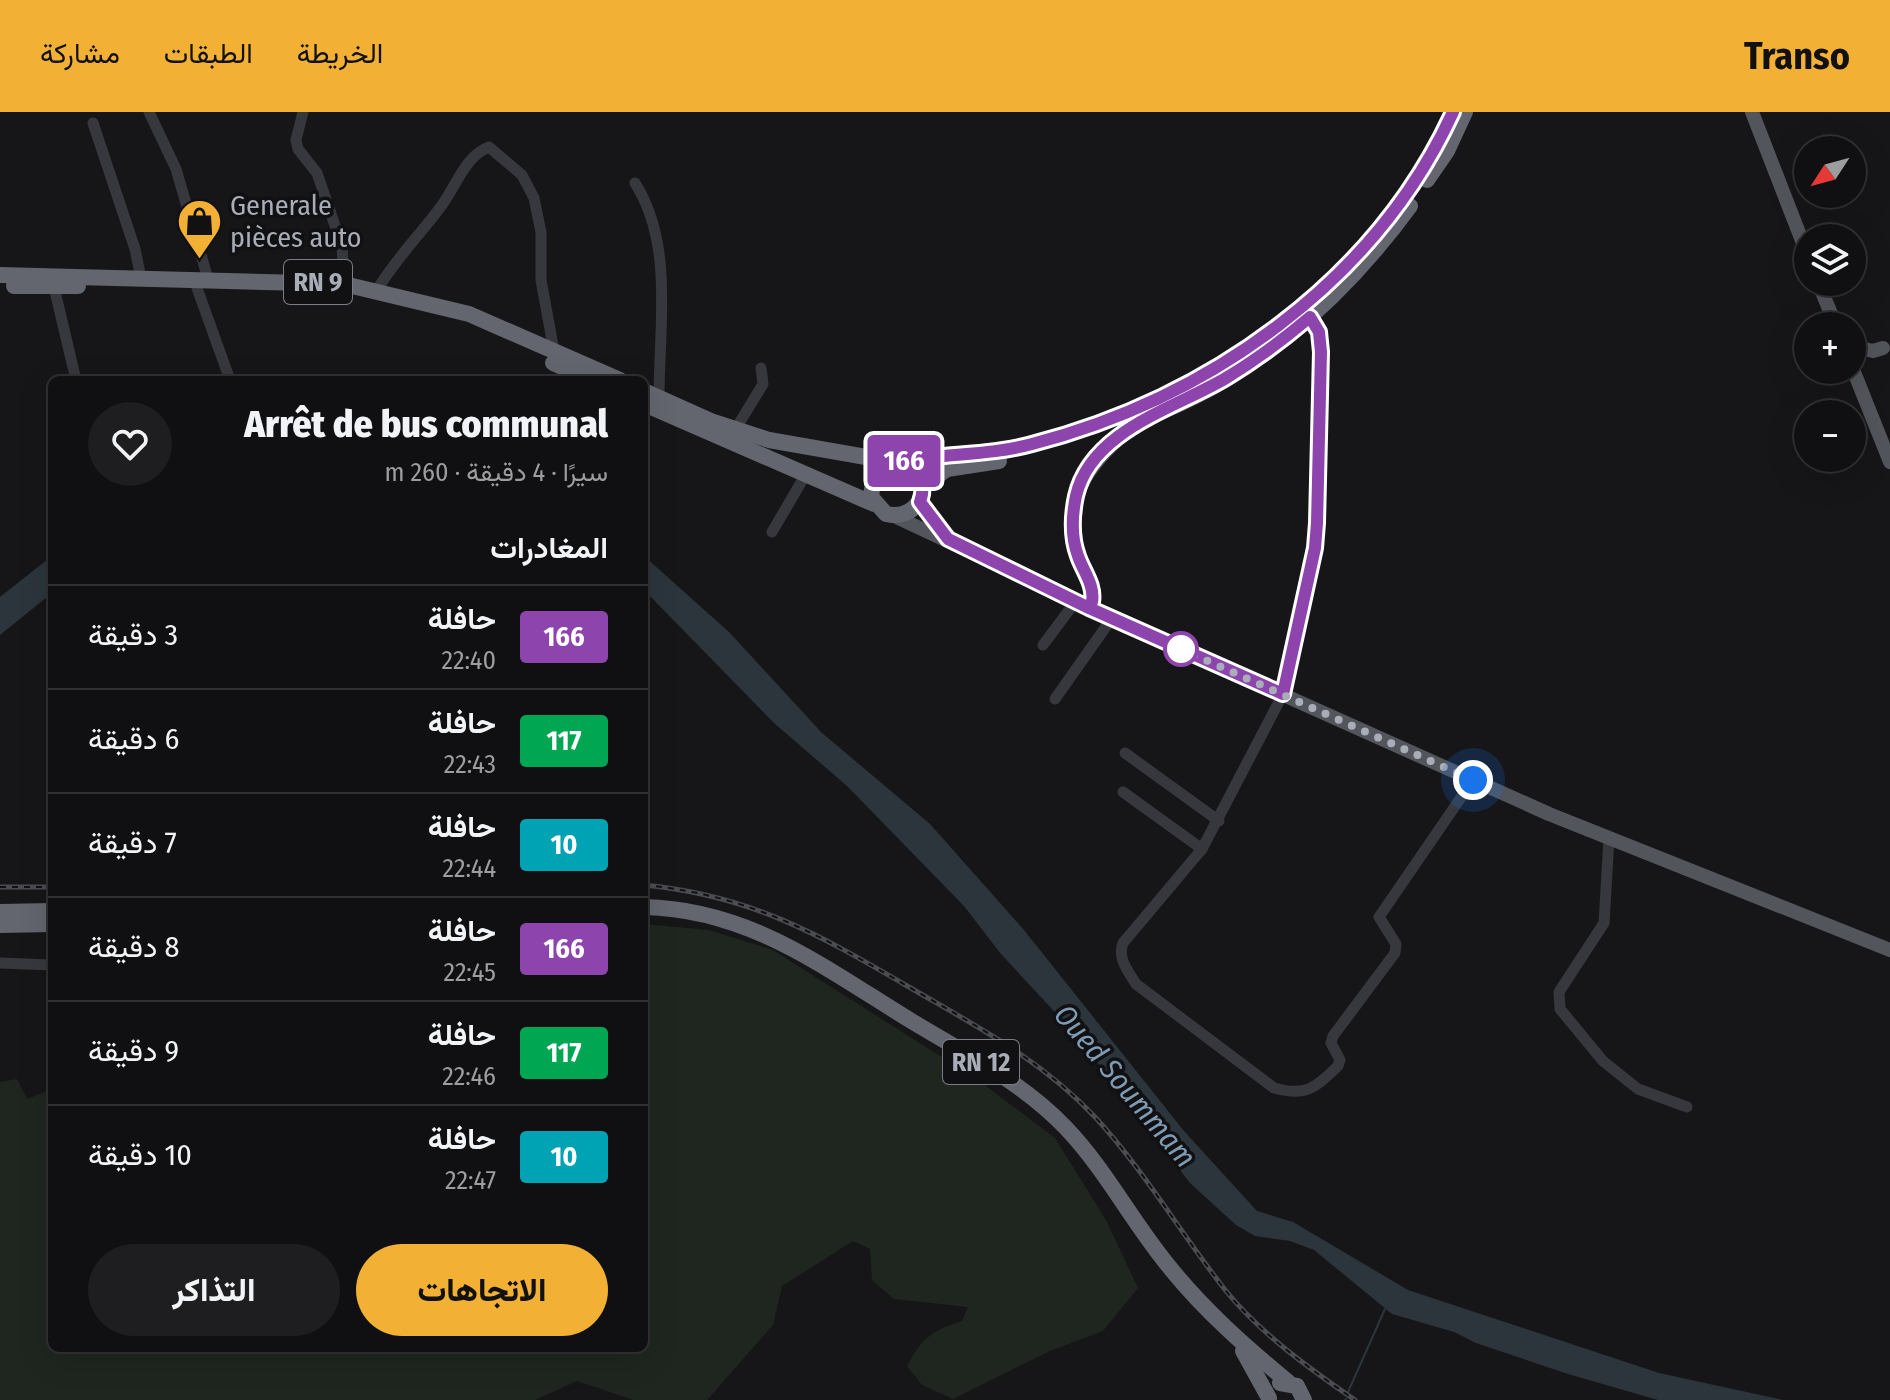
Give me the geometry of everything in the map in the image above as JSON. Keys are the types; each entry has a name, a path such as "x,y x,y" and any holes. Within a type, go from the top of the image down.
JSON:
{"highway":[{"path":"874,504 871,482 879,469 896,462 1031,444 1131,411 1223,365 1291,315 1357,252 1406,195 1453,112"},
{"path":"649,397 894,516 909,513 922,494 947,469 1021,457 1145,418 1230,376 1310,317 1393,229 1447,151 1465,112"},
{"name":"RN 9","path":"0,275 141,278 332,291 388,301 473,327 582,376"},
{"name":"RN 9","path":"0,286 344,284 469,314 611,376"},
{"path":"649,397 735,430 799,447 896,462 918,473 922,494"},
{"name":"RN 12","path":"648,908 714,916 782,941 1021,1088 1079,1142 1170,1268 1232,1337 1288,1382"},
{"path":"0,912 48,911"},
{"path":"0,925 48,924"},
{"name":"RN 12","path":"1232,1337 1269,1399"},
{"path":"1269,1399 1275,1386 1288,1382 1307,1398"}],"main road":[{"path":"1752,112 1796,224"},
{"path":"1866,349 1883,348"},
{"path":"1859,384 1890,462"},
{"path":"1082,605 1092,589 1077,554 1073,529 1078,489 1106,449 1145,418"},
{"path":"922,494 948,539"},
{"path":"894,516 1082,605 1473,780 1890,950"}],"street":[{"path":"149,112 176,169 229,376"},
{"path":"303,112 296,140 298,149 317,173 342,246 344,284"},
{"path":"93,123 135,249 141,278"},
{"path":"377,290 405,248 441,207 464,170 489,147 522,175 534,198 541,232 541,280 554,351"},
{"path":"635,183 645,205 661,266 649,397"},
{"path":"54,287 75,376"},
{"path":"1310,317 1319,332 1321,352 1317,523 1315,548 1283,694 1219,821 1202,849 1123,943 1120,951 1123,962 1136,984 1261,1079 1274,1088 1294,1094 1305,1092 1338,1066 1340,1060 1331,1043 1333,1036 1395,953 1396,944 1379,917 1473,780"},
{"path":"735,430 763,384 761,368"},
{"path":"772,532 806,474"},
{"path":"1043,645 1082,605"},
{"path":"1055,699 1112,618"},
{"path":"1125,753 1219,821"},
{"path":"1123,792 1202,849"},
{"path":"1609,838 1604,923 1559,992 1560,1009 1603,1061 1638,1089 1687,1107"},
{"path":"0,963 48,965"}],"shaded area":[{"path":"648,924 709,930 773,950 978,1080 1055,1138 1106,1220 1138,1288 1103,1331 1050,1351 953,1399 922,1385 907,1366 923,1342 942,1328 962,1321 968,1307 894,1299 872,1280 870,1249 853,1241 782,1286 773,1325 707,1400 633,1400 577,1381 535,1400 0,1400 0,1082 17,1079 27,1099 48,1091 48,1352 648,1352"}],"water":[{"path":"48,559 48,596 0,635 0,597"},
{"name":"Oued Soummam","path":"648,560 729,632 821,732 930,824 1024,930 1184,1131 1257,1211 1293,1222 1408,1290 1659,1373 1783,1400 1658,1400 1568,1374 1476,1343 1454,1332 1392,1314 1314,1250 1290,1241 1255,1236 1236,1225 1190,1183 1076,1035 1001,954 964,906 847,786 774,723 648,594"}],"waterway":[{"path":"1348,1392 1385,1309"}],"railway":[{"path":"648,886 724,899 793,925 859,958 951,1011 1037,1066 1076,1098 1113,1137 1240,1307 1287,1350 1355,1400"},
{"path":"0,887 48,887"}],"bus line":[{"name":"166","path":"1092,602 1092,589 1077,554 1073,529 1078,489 1095,461 1145,418 1194,397 1230,376 1310,317 1319,332 1321,352 1317,523 1315,548 1283,694 1089,608 948,539 920,502 923,486 918,473 899,462 1031,444 1141,407 1192,383 1234,358 1310,298 1382,225 1406,195 1453,112"}],"place":[{"name":"Generale pièces auto","path":"199,260"}],"route":[{"path":"1181,649 1473,780"}]}
